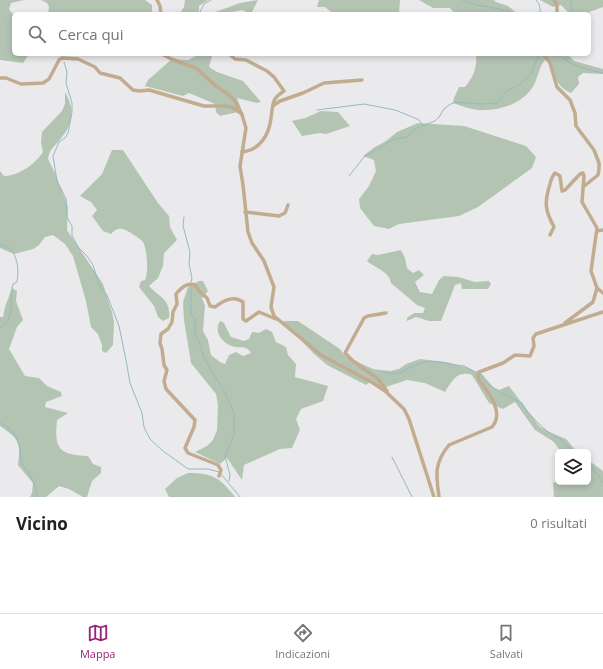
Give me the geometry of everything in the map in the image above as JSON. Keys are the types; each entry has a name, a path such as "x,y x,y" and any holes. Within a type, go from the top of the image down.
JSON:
{"street":[{"path":"158,0 162,12"},
{"path":"554,0 557,5 557,12"},
{"path":"165,56 196,68 216,86 229,95 235,101 242,114 246,128 240,166 248,232 252,243 264,261 274,287 271,307 272,313 277,319"},
{"path":"231,56 235,59 246,60 274,76 284,91 275,100 270,125 265,139 249,152 242,152"},
{"path":"544,56 550,64 557,87 570,100 575,113 576,126 594,150 599,163 598,175 583,187"},
{"path":"0,78 6,78 21,84 43,83 49,79 59,60 62,58 78,58 95,66 100,72 120,78 133,90 149,90 204,106 232,107 242,114"},
{"path":"273,106 280,101 303,93 324,83 362,80"},
{"path":"550,235 554,227 546,212 546,198 553,176 556,173 560,176 562,191 583,173 582,202 597,228 591,271 597,288 603,293"},
{"path":"245,212 279,216 285,213 288,205"},
{"path":"597,230 603,230"},
{"path":"219,476 221,470 218,465 188,453 185,448 194,427 195,420 166,389 164,381 167,370 164,365 160,343 161,334 168,329 172,322 173,312 177,304 176,294 182,287 192,284 195,285 207,298 210,306 215,307 227,300 239,300 243,302 243,319 246,321 259,312 277,319 290,328 321,355 373,383 390,395"},
{"path":"563,325 593,302 597,288"},
{"path":"439,497 436,470 445,450 449,445 492,427 496,423 497,418 495,405 479,380 479,372 503,363 515,354 530,356 534,346 533,338 536,334 603,312"},
{"path":"386,313 364,318 345,353 353,362 378,379 390,395 404,409 434,497"}],"green space":[{"path":"0,0 24,0 11,3 9,9 12,13 12,56 28,56 23,63 0,60"},
{"path":"41,0 145,0 152,5 152,12 48,12 49,7 47,3"},
{"path":"185,0 208,0 199,6 199,12 180,12 184,7"},
{"path":"258,0 252,12 242,10 232,12 215,12 240,3"},
{"path":"319,0 400,0 399,12 331,12 325,7 317,7"},
{"path":"419,0 494,0 508,6 516,12 453,12 450,8 433,8"},
{"path":"540,0 603,0 603,7 589,12 568,12 561,5 553,7"},
{"path":"196,56 212,56 209,67 217,72 243,81 261,102 257,103 237,98 242,111 220,116 216,112 215,104 189,93 183,96 145,86 148,80 172,59 188,60"},
{"path":"476,56 570,56 574,61 603,69 603,74 583,73 578,77 579,84 571,93 562,87 556,80 550,60 547,58 542,65 532,88 518,101 499,109 482,110 453,103 459,87 465,87 471,79 476,64"},
{"path":"65,92 72,112 70,123 64,135 52,149 48,159 68,207 67,230 103,284 112,312 114,322 113,345 106,353 102,351 102,345 98,334 91,327 86,301 73,256 65,244 53,235 45,237 39,245 33,249 14,254 0,248 0,171 4,176 21,172 40,156 43,152 41,143 42,132 62,111 65,104"},
{"path":"321,111 338,112 350,126 326,134 320,133 302,136 292,121 305,118"},
{"path":"418,123 464,126 526,146 536,157 532,168 478,207 459,216 399,224 389,229 374,226 360,208 359,199 369,186 376,171 374,160 363,156 397,132"},
{"path":"112,150 123,150 158,203 169,216 170,227 177,240 164,253 163,266 158,278 149,286 164,299 168,307 169,318 163,321 158,317 154,306 139,287 141,281 145,280 147,272 146,255 143,242 124,229 117,229 111,234 103,231 92,216 97,210 91,202 80,196 102,174"},
{"path":"401,250 405,258 407,268 413,273 419,270 424,275 415,282 420,292 432,294 439,280 444,276 458,277 475,282 489,281 491,284 488,289 462,289 461,283 455,285 441,321 429,321 416,317 407,321 407,318 414,313 423,313 425,308 417,305 391,283 390,279 385,273 367,261 372,254 378,255"},
{"path":"199,281 203,281 208,291 202,298 205,306 203,331 208,340 211,355 225,364 229,355 236,352 243,356 251,353 244,347 231,346 223,341 218,330 220,321 224,323 231,337 244,341 249,339 252,332 259,333 266,329 272,332 276,342 286,347 288,355 296,364 295,377 328,386 323,401 301,409 296,419 300,430 292,448 280,449 244,465 242,480 227,458 220,464 195,452 207,446 213,440 217,430 218,405 216,394 191,363 184,320 183,302 188,287"},
{"path":"12,288 17,291 16,301 23,320 17,327 9,349 25,376 39,378 47,386 61,392 62,396 46,402 45,407 68,413 57,420 56,438 60,448 70,454 88,456 93,464 101,467 101,473 92,481 87,497 83,497 69,489 59,486 46,497 30,497 33,483 18,465 19,446 15,438 0,426 0,317 3,317"},
{"path":"283,321 298,321 340,349 345,356 373,369 390,371 399,369 406,364 420,359 446,362 468,368 482,374 493,387 499,390 509,386 539,426 566,439 574,449 559,449 554,442 535,430 515,402 503,409 489,403 472,375 459,375 453,380 445,392 425,383 407,380 383,388 371,381 366,385 327,365 313,353"},
{"path":"591,462 603,471 603,497 554,497 553,483 555,482 555,485 591,485"},
{"path":"188,473 204,474 215,478 225,485 235,497 169,497 165,489 177,478"}],"waterway":[{"path":"200,12 204,4 211,0"},
{"path":"462,0 468,3 510,12"},
{"path":"536,0 539,4 541,12"},
{"path":"571,0 573,12"},
{"path":"349,176 364,157 394,139 407,137 414,129 435,121 444,109 455,102 480,104 497,103 507,91 519,85 531,74 539,56"},
{"path":"559,56 578,66 603,73"},
{"path":"64,62 67,72 66,83 72,103 72,112 68,133 65,138 59,142 53,156 57,181 66,199 67,217 72,226 72,236 79,248 93,265 100,287 107,295 119,326 130,383 142,413 144,427 150,439 163,451 188,469 208,469 219,472"},
{"path":"317,110 364,104 395,110 419,120 422,124"},
{"path":"184,217 183,226 190,252 189,264 192,278 191,282"},
{"path":"0,244 12,251 16,259 18,273 17,282 13,284 10,315 5,325 0,328"},
{"path":"191,285 191,313 195,320 195,334 204,358 225,393 234,413 234,435 225,456 230,475 229,481"},
{"path":"384,372 395,374 418,364 442,362 464,366 477,373"},
{"path":"480,374 493,388 522,403 538,423 547,431 563,441 570,449"},
{"path":"0,423 11,430 16,437 19,445 21,462 34,484 37,497"},
{"path":"392,457 412,497"},
{"path":"591,466 603,483"},
{"path":"221,474 240,497"}]}
